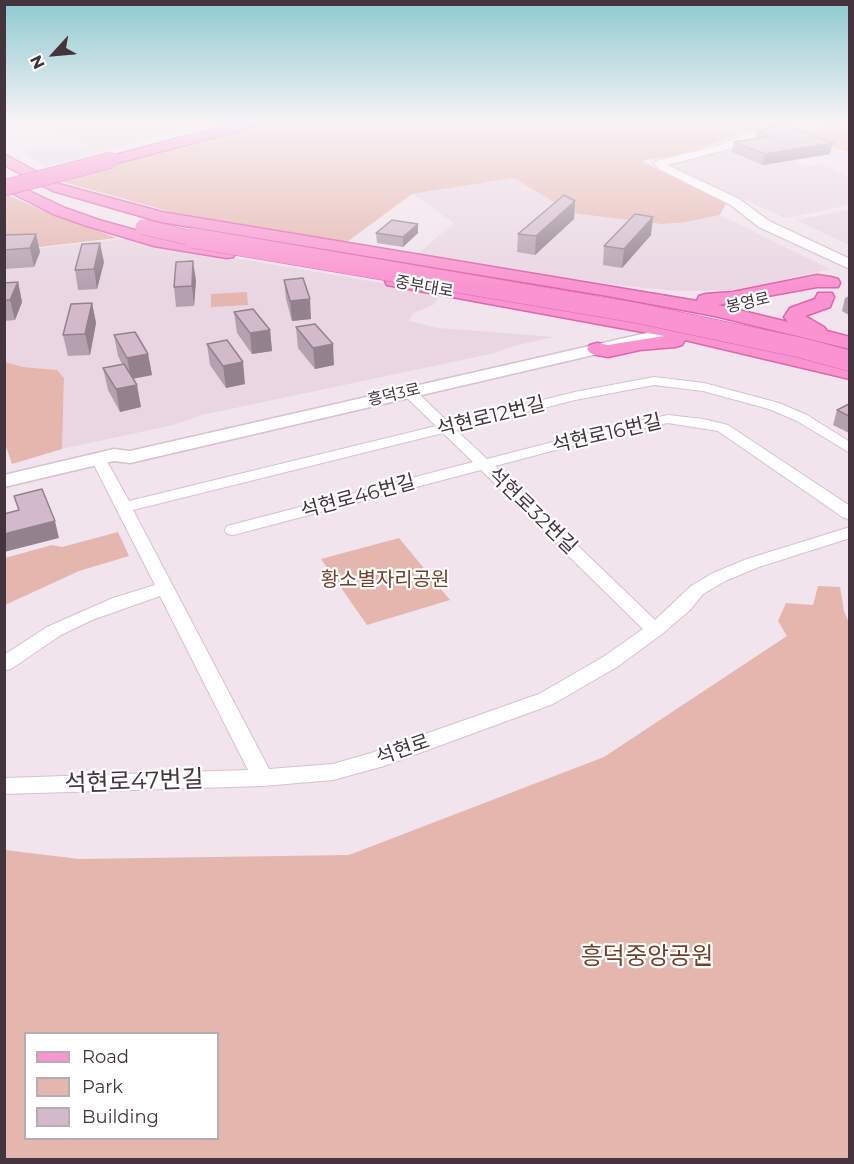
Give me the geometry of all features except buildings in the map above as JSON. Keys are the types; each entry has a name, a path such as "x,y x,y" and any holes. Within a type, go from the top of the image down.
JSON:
{"highway":[{"path":"4,183 29,177"},
{"path":"4,188 42,177"}],"main road":[{"path":"13,177 68,205 104,217 200,240 637,313 802,348 849,362"},
{"name":"중부대로","path":"37,177 58,188 130,215 179,227 678,310 849,353"},
{"name":"중부대로","path":"4,183 59,211 154,241 647,327 776,354 849,373"},
{"name":"중부대로","path":"58,188 160,217 608,290 715,310 849,343"},
{"path":"608,290 702,301 734,298 817,281 835,286 823,303 797,312 794,317 824,336"},
{"name":"봉영로","path":"673,332 779,307 835,286"},
{"name":"봉영로","path":"647,327 804,290 835,286 849,291"},
{"path":"779,307 771,304 804,296 807,293 804,290"},
{"path":"578,314 602,324 594,345 608,351 664,341 682,341 776,354"}],"street":[{"path":"684,177 735,202 764,224 849,265"},
{"name":"흥덕3로","path":"4,482 107,457 130,457 410,392 594,345 647,327"},
{"name":"흥덕3로","path":"107,457 122,447 594,345 673,332"},
{"name":"석현로12번길","path":"124,507 622,384 654,381 704,387 774,406 802,418 849,449"},
{"name":"석현로32번길","path":"410,392 655,630"},
{"name":"석현로16번길","path":"484,464 653,421 681,420 713,426 738,436 849,514"},
{"path":"107,457 124,507 263,778"},
{"name":"석현로46번길","path":"233,530 484,464"},
{"name":"석현로","path":"263,778 333,772 376,760 546,699 610,662 655,630 683,606 697,590 753,563 849,532"},
{"path":"4,664 54,631 85,616 166,588"},
{"name":"석현로47번길","path":"4,786 263,778"}],"shaded area":[{"path":"693,177 849,177 849,205 785,218"},
{"path":"514,178 572,213 686,222 720,215 830,269 741,290 678,291 615,285 416,255 454,223 413,194"},
{"path":"849,210 849,245 796,220"},
{"path":"122,239 442,293 433,305 413,313 409,321 438,328 555,337 517,345 495,353 202,415 173,425 62,449 64,378 57,370 23,367 5,362 4,252"}],"green space":[{"path":"66,177 674,177 726,203 720,215 662,224 572,213 514,178 412,194 347,242 171,212 56,180"},
{"path":"4,193 41,210 117,238 5,251"},
{"path":"247,292 248,305 211,307 211,294"},
{"path":"5,362 23,367 57,370 64,378 62,449 12,464 5,444"},
{"path":"118,532 129,556 79,571 5,605 5,558 52,545 62,547"},
{"name":"황소별자리공원","path":"399,538 450,600 367,625 321,559"},
{"name":"흥덕중앙공원","path":"818,586 840,587 844,611 849,623 849,1159 5,1159 5,850 79,859 349,855 604,757 787,636 778,621 786,603 813,605"}]}
